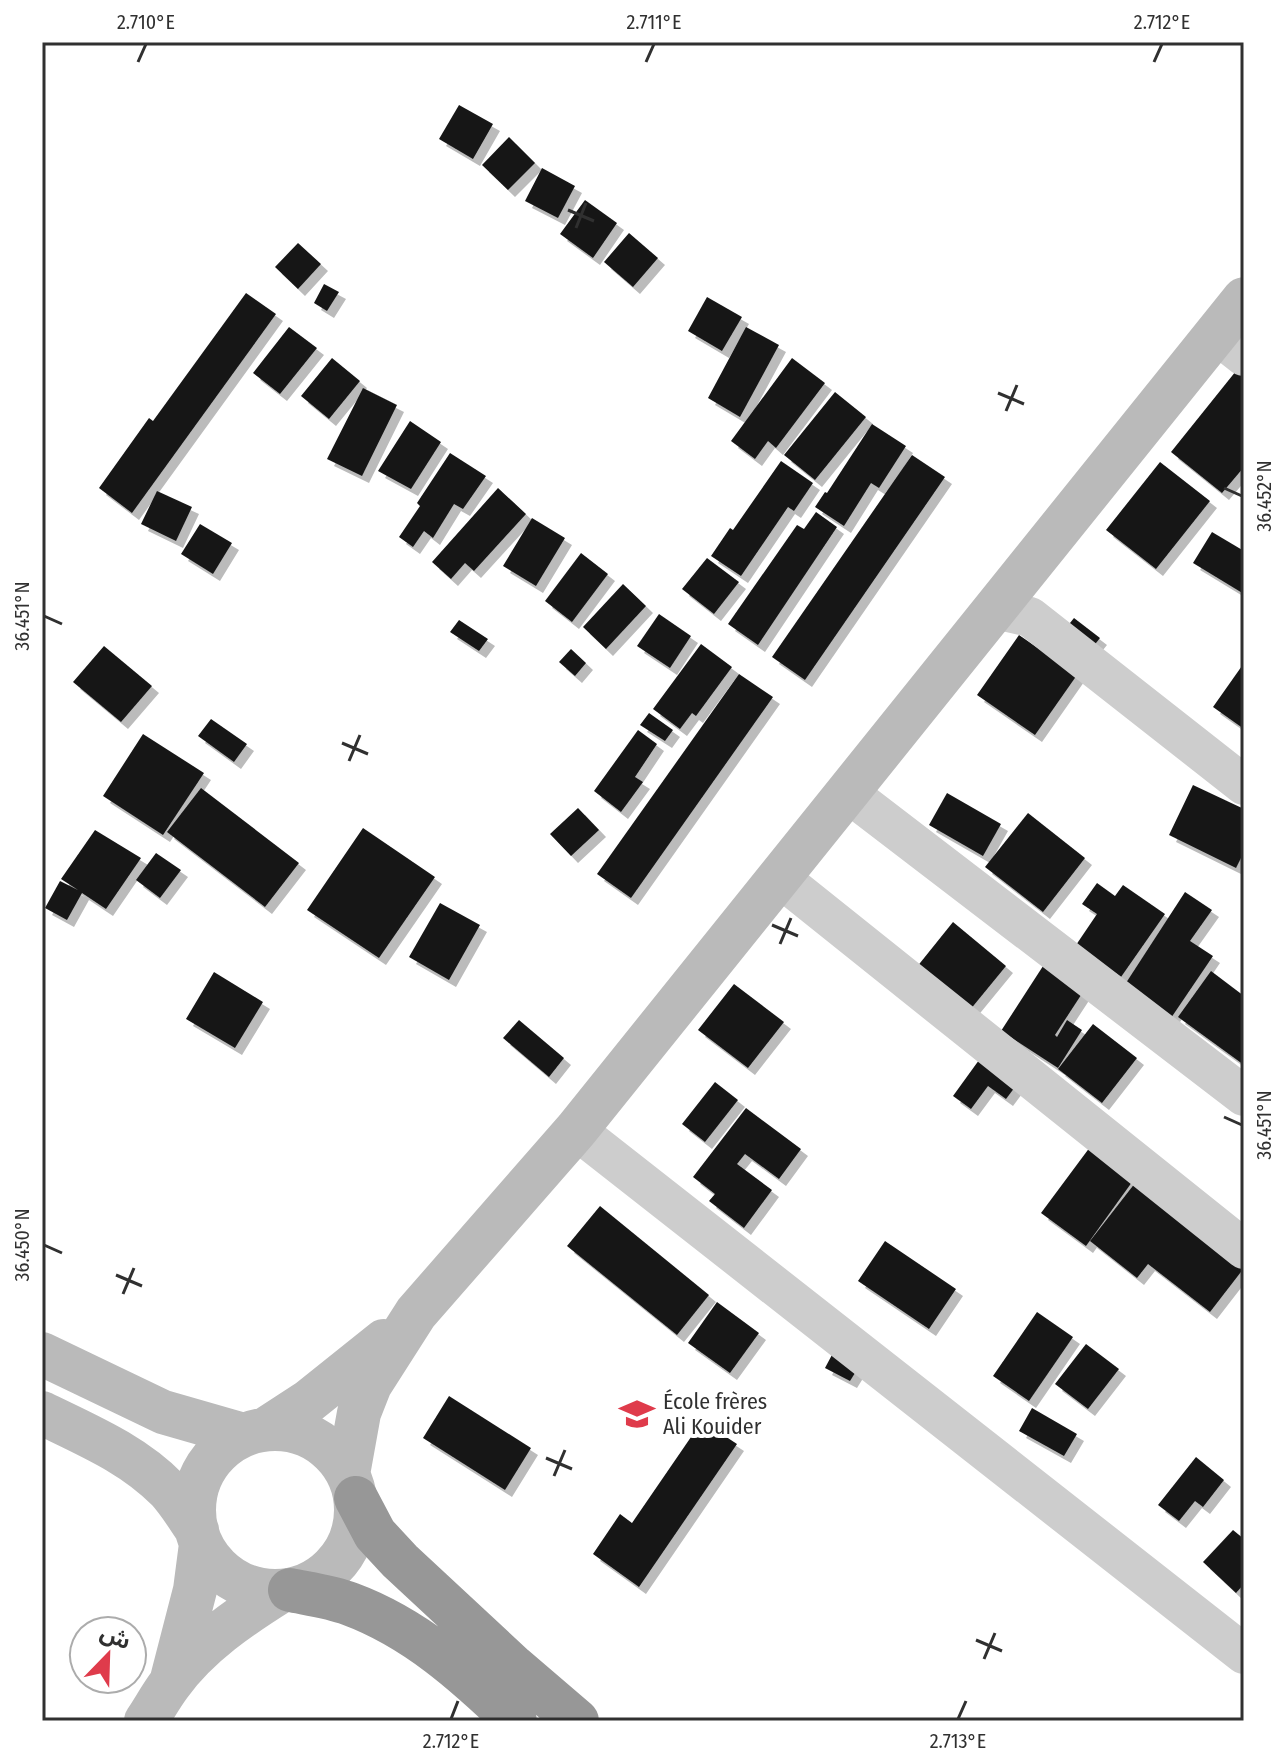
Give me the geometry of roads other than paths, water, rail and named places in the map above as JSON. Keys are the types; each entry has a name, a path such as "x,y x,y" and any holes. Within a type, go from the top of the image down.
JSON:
{"highway":[{"path":"352,1486 375,1534 400,1561 577,1721"},
{"path":"285,1590 349,1603 415,1636 473,1681 515,1721"}],"street":[{"path":"171,1681 195,1590 199,1537 193,1512 196,1488 206,1466 222,1447 254,1432 354,1366 416,1313 576,1130 995,609 1230,345 1244,299"},
{"path":"995,609 1030,617 1244,785"},
{"path":"847,792 1244,1096"},
{"path":"779,877 1244,1249"},
{"path":"576,1130 1244,1654"},
{"path":"42,1413 115,1449 143,1467 170,1492 209,1557 224,1574 244,1585 267,1591 285,1590 313,1582 333,1567 348,1547 356,1523 352,1486 359,1413 370,1385 416,1313"},
{"path":"42,1354 163,1412 254,1432 291,1430 315,1439 334,1454 352,1486"},
{"path":"146,1721 171,1681 204,1647 241,1617 285,1590"}],"place":[{"name":"École frères Ali Kouider","path":"637,1414"}]}
